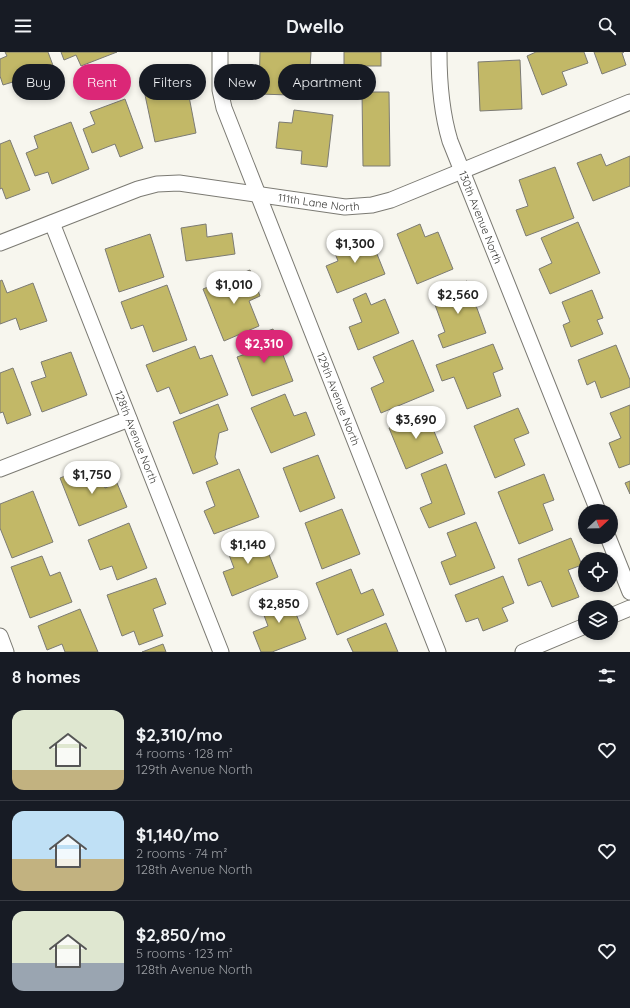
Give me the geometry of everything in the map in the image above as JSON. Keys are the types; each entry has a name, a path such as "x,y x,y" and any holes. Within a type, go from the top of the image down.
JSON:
{"street":[{"name":"129th Avenue North","path":"220,52 220,90 224,108 438,652"},
{"name":"130th Avenue North","path":"439,52 439,78 442,115 461,172 595,504"},
{"name":"111th Lane North","path":"0,243 138,189 157,184 179,183 345,207 372,205 391,200 630,102"},
{"name":"128th Avenue North","path":"52,223 221,652"},
{"path":"0,469 129,418"},
{"path":"611,544 630,592"},
{"path":"618,613 630,608"},
{"path":"523,652 578,629"},
{"path":"0,636 6,652"}],"building":[{"path":"5,52 48,52 52,64 12,64 12,82 3,85 0,76 0,59 7,56"},
{"path":"61,52 117,52 86,64 80,64 76,55 64,60"},
{"path":"260,52 311,52 310,64 278,64 278,95 270,94 270,64 260,64"},
{"path":"344,52 381,52 381,66 376,66 376,64 344,64"},
{"path":"536,52 584,52 588,63 562,72 567,85 542,95 527,56"},
{"path":"594,52 624,52 622,53 626,65 602,74"},
{"path":"520,60 522,109 480,111 478,62"},
{"path":"376,92 389,92 390,166 363,166 362,100 376,100"},
{"path":"125,100 143,148 120,157 115,144 92,153 83,129 95,124 90,112"},
{"path":"146,100 190,100 196,133 155,142"},
{"path":"294,110 333,115 327,167 301,164 302,151 276,148 279,122 292,123"},
{"path":"71,122 89,169 52,184 48,172 35,176 26,153 38,148 34,136"},
{"path":"10,140 30,190 6,199 2,188 0,189 0,144"},
{"path":"601,154 606,166 630,156 630,186 593,201 577,163"},
{"path":"555,167 574,218 526,236 516,210 528,206 519,180"},
{"path":"578,222 600,273 550,294 539,269 552,263 541,238"},
{"path":"206,224 207,237 232,233 235,254 186,261 181,228"},
{"path":"420,224 425,237 438,232 453,269 417,284 397,234"},
{"path":"150,234 164,277 119,292 105,249"},
{"path":"369,234 385,274 337,293 326,266 338,261 333,248"},
{"path":"250,270 260,296 249,301 259,326 224,341 203,289"},
{"path":"2,280 7,293 33,283 47,321 20,330 16,318 0,324 0,281"},
{"path":"467,281 486,333 443,348 438,335 445,332 431,294"},
{"path":"167,285 187,340 153,352 143,325 131,329 121,302"},
{"path":"592,290 603,318 597,320 603,334 571,347 563,325 570,322 562,302"},
{"path":"366,293 371,305 385,299 399,333 358,350 349,327 362,322 353,299"},
{"path":"273,329 293,381 252,396 237,357 251,352 246,339"},
{"path":"413,340 434,391 381,413 371,388 384,382 373,357"},
{"path":"493,344 503,369 493,373 501,396 467,409 454,377 442,381 436,365"},
{"path":"616,345 630,380 630,387 601,398 595,381 587,385 578,360"},
{"path":"195,346 200,359 212,355 228,395 180,414 169,387 157,392 146,365"},
{"path":"71,352 87,395 42,412 31,382 46,377 41,362"},
{"path":"13,368 31,415 7,424 3,412 0,413 0,373"},
{"path":"285,394 294,416 306,412 315,435 271,453 251,408"},
{"path":"218,404 228,430 219,433 215,457 218,464 193,474 173,422"},
{"path":"630,405 630,464 619,468 609,443 621,438 610,413"},
{"path":"518,408 529,433 514,439 525,465 495,478 474,426"},
{"path":"426,412 443,453 406,469 389,428"},
{"path":"318,455 335,498 300,512 283,468"},
{"path":"96,464 105,488 117,483 127,507 79,526 60,478"},
{"path":"446,464 465,514 429,528 420,508 432,503 421,474"},
{"path":"239,469 259,517 214,534 204,511 215,506 206,482"},
{"path":"544,474 554,500 543,504 553,530 519,544 498,492"},
{"path":"630,481 630,494 625,483"},
{"path":"33,491 53,542 12,558 0,528 0,504"},
{"path":"342,509 360,554 322,569 305,523"},
{"path":"476,522 495,568 450,585 441,562 456,556 447,533"},
{"path":"129,523 147,568 117,580 112,566 100,570 88,540"},
{"path":"251,534 268,552 278,577 232,596 223,572 234,568 225,544"},
{"path":"571,538 578,555 578,566 568,570 579,597 552,607 541,581 528,586 518,559"},
{"path":"42,556 50,576 60,572 72,602 30,618 11,567"},
{"path":"351,569 361,594 373,589 384,615 337,635 316,583"},
{"path":"503,576 514,603 502,608 508,621 483,631 478,618 466,622 455,595"},
{"path":"156,578 166,604 153,609 163,636 139,645 134,631 122,636 107,595"},
{"path":"287,591 306,639 272,652 261,652 253,632 268,626 259,602"},
{"path":"80,609 98,652 65,652 62,644 47,650 38,626"},
{"path":"386,623 398,652 353,652 347,639"},
{"path":"163,644 166,652 142,652"}]}
